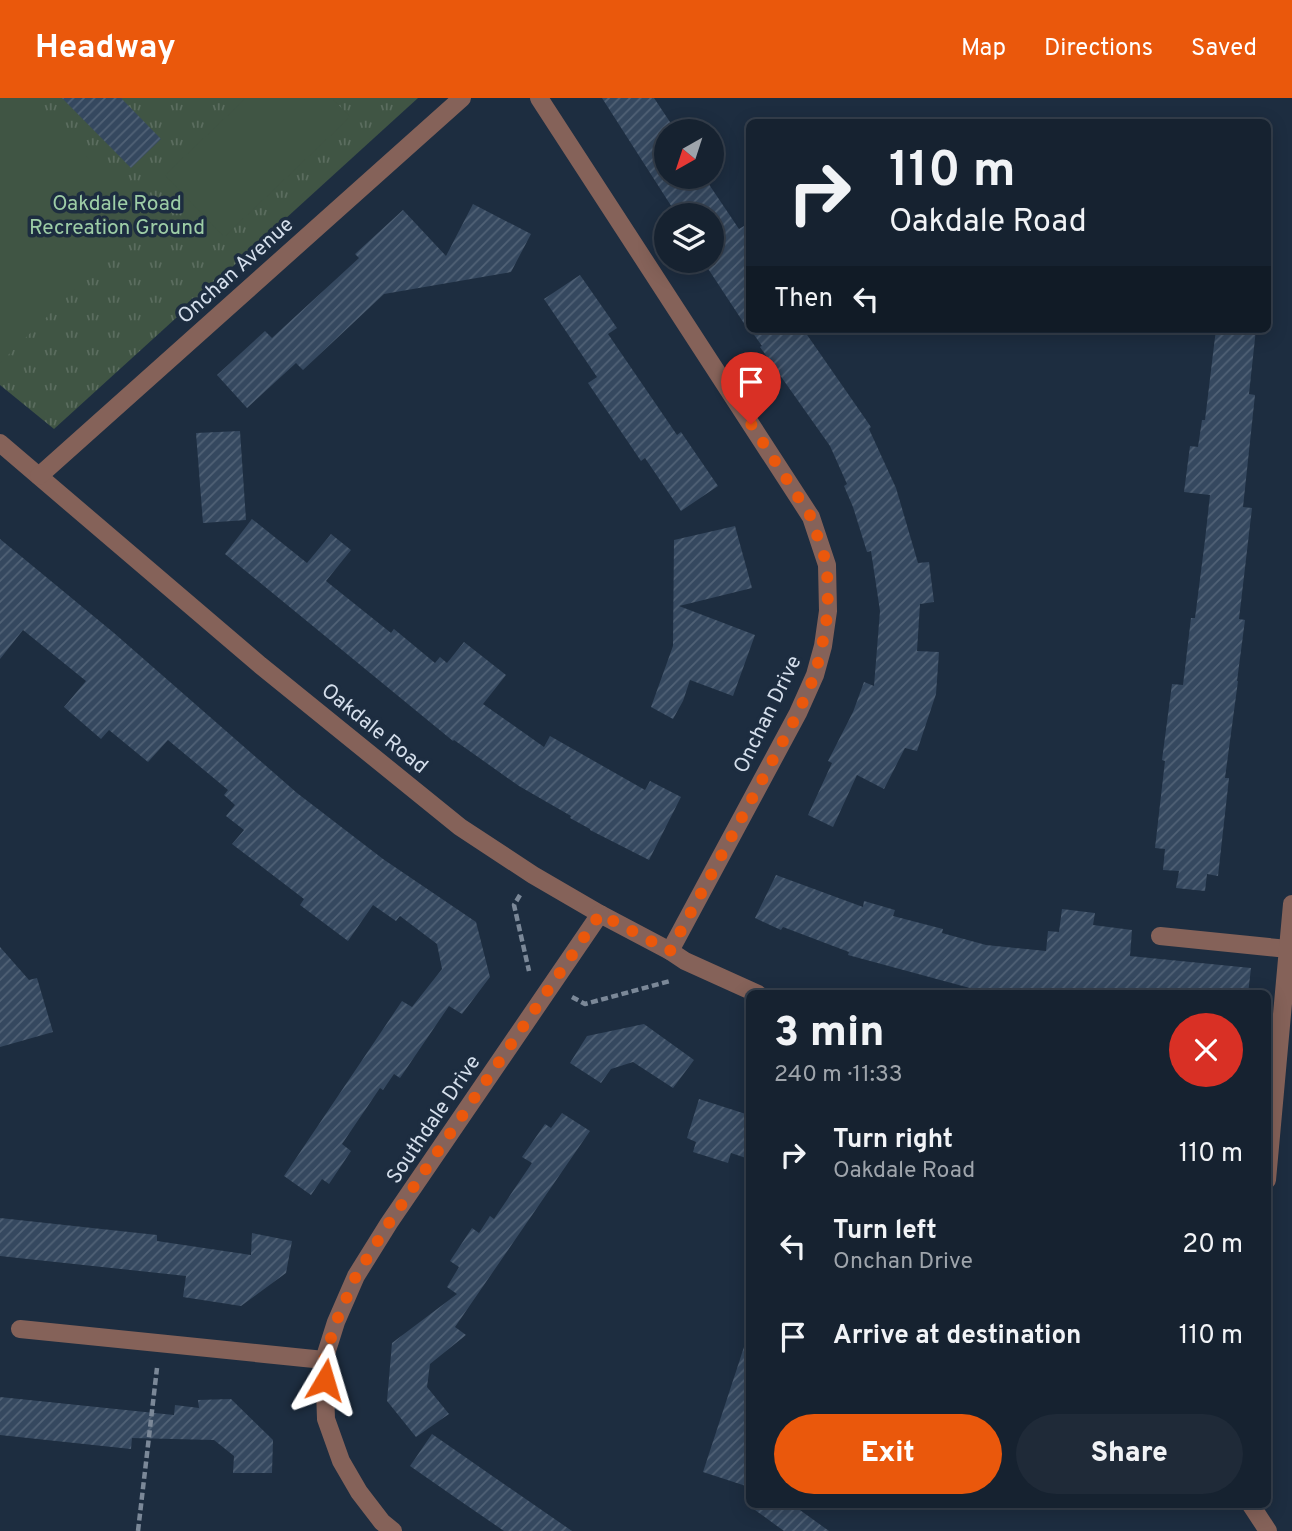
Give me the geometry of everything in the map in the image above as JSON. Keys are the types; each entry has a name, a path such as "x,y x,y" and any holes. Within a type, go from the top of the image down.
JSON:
{"street":[{"name":"Onchan Avenue","path":"38,476 462,98"},
{"name":"Onchan Drive","path":"539,98 811,517 827,565 828,611 815,675 798,713 670,951"},
{"name":"Oakdale Road","path":"0,443 260,665 460,827 533,875 600,914 685,961 749,990"},
{"path":"1271,1141 1292,904"},
{"name":"Southdale Drive","path":"393,1531 382,1522 359,1492 341,1461 326,1419 324,1360 336,1322 356,1276 389,1223 600,914"},
{"path":"1160,936 1288,949"},
{"path":"20,1329 324,1360"},
{"path":"1253,1508 1268,1531"}],"path":[{"path":"138,1531 159,1343"}],"green space":[{"name":"Oakdale Road Recreation Ground","path":"0,98 418,98 54,429 0,385"},
{"path":"0,98 29,98 147,218 0,363"},
{"path":"246,98 332,98 350,117 224,237 165,175"}],"building":[{"path":"62,98 121,98 161,139 131,168"},
{"path":"602,98 654,98 668,119 654,119 654,179"},
{"path":"660,189 712,189 722,203 669,203"},
{"path":"473,204 531,234 511,272 384,294 303,370 296,363 247,408 217,375 265,331 272,338 359,258 355,254 403,210 446,256"},
{"path":"724,207 739,229 746,225 746,326 711,273 724,273"},
{"path":"580,275 617,328 608,334 677,435 681,432 718,486 681,511 645,458 641,461 588,383 597,377 544,299"},
{"path":"753,333 806,333 871,427 869,429 896,488 918,563 929,562 934,602 920,604 917,651 939,652 936,694 917,751 905,748 884,789 857,775 833,827 808,815 832,763 828,761 853,712 864,682 874,686 880,611 871,551 867,552 844,486 847,484 830,446 760,347 762,346"},
{"path":"1216,333 1256,333 1249,394 1255,395 1243,507 1252,508 1239,619 1245,620 1225,778 1229,778 1218,876 1207,874 1205,891 1176,888 1179,871 1163,870 1165,849 1155,848 1165,761 1162,760 1172,684 1183,685 1191,618 1195,618 1205,540 1210,495 1184,492 1190,446 1198,447 1202,420 1205,420"},
{"path":"240,431 246,520 203,523 196,433"},
{"path":"252,519 307,563 331,534 351,550 326,581 391,633 394,629 435,663 440,657 447,663 464,642 506,675 483,704 544,747 550,736 645,790 650,781 681,797 649,860 570,818 571,816 519,786 453,741 225,554"},
{"path":"735,526 752,588 679,606 755,635 733,696 690,680 673,719 651,707 673,646 674,540"},
{"path":"0,539 114,633 297,793 383,859 476,922 490,977 462,1014 449,1006 400,1078 394,1074 383,1090 380,1088 342,1144 351,1151 329,1184 322,1179 311,1195 284,1176 402,1001 412,1007 442,969 437,944 400,916 396,921 373,905 348,941 300,905 304,899 232,844 244,830 226,816 235,805 224,795 228,790 168,740 148,762 109,730 101,739 64,707 86,681 23,630 0,659"},
{"path":"776,875 863,907 864,901 895,910 893,916 943,929 942,933 986,945 1046,951 1048,931 1059,932 1062,909 1095,913 1093,925 1132,930 1130,956 1251,968 1248,990 977,990 848,955 849,952 783,927 781,930 755,918"},
{"path":"0,947 29,980 37,978 53,1032 0,1047"},
{"path":"644,1024 694,1060 673,1088 633,1062 611,1069 601,1083 570,1063 587,1036"},
{"path":"699,1099 746,1114 746,1158 731,1153 728,1163 693,1152 696,1142 687,1138"},
{"path":"562,1113 590,1131 455,1327 466,1335 430,1364 427,1387 449,1414 416,1437 387,1401 392,1343 457,1294 447,1287 459,1267 450,1261 472,1228 479,1233 490,1216 494,1219 532,1163 522,1157 545,1124 551,1128"},
{"path":"0,1218 157,1235 157,1241 251,1255 252,1233 292,1241 286,1273 241,1306 183,1297 186,1276 0,1256"},
{"path":"744,1347 746,1347 746,1486 703,1472"},
{"path":"0,1397 174,1415 175,1405 199,1408 198,1400 231,1399 273,1440 272,1473 233,1473 234,1456 214,1440 132,1438 131,1449 0,1435"},
{"path":"432,1434 572,1531 504,1531 456,1498 410,1466"},
{"path":"752,1508 797,1508 829,1531 784,1531"}],"route":[{"path":"325,1380 324,1360 336,1322 356,1276 389,1223 600,914 670,951 798,713 815,675 828,611 827,565 811,517 751,424"}]}
